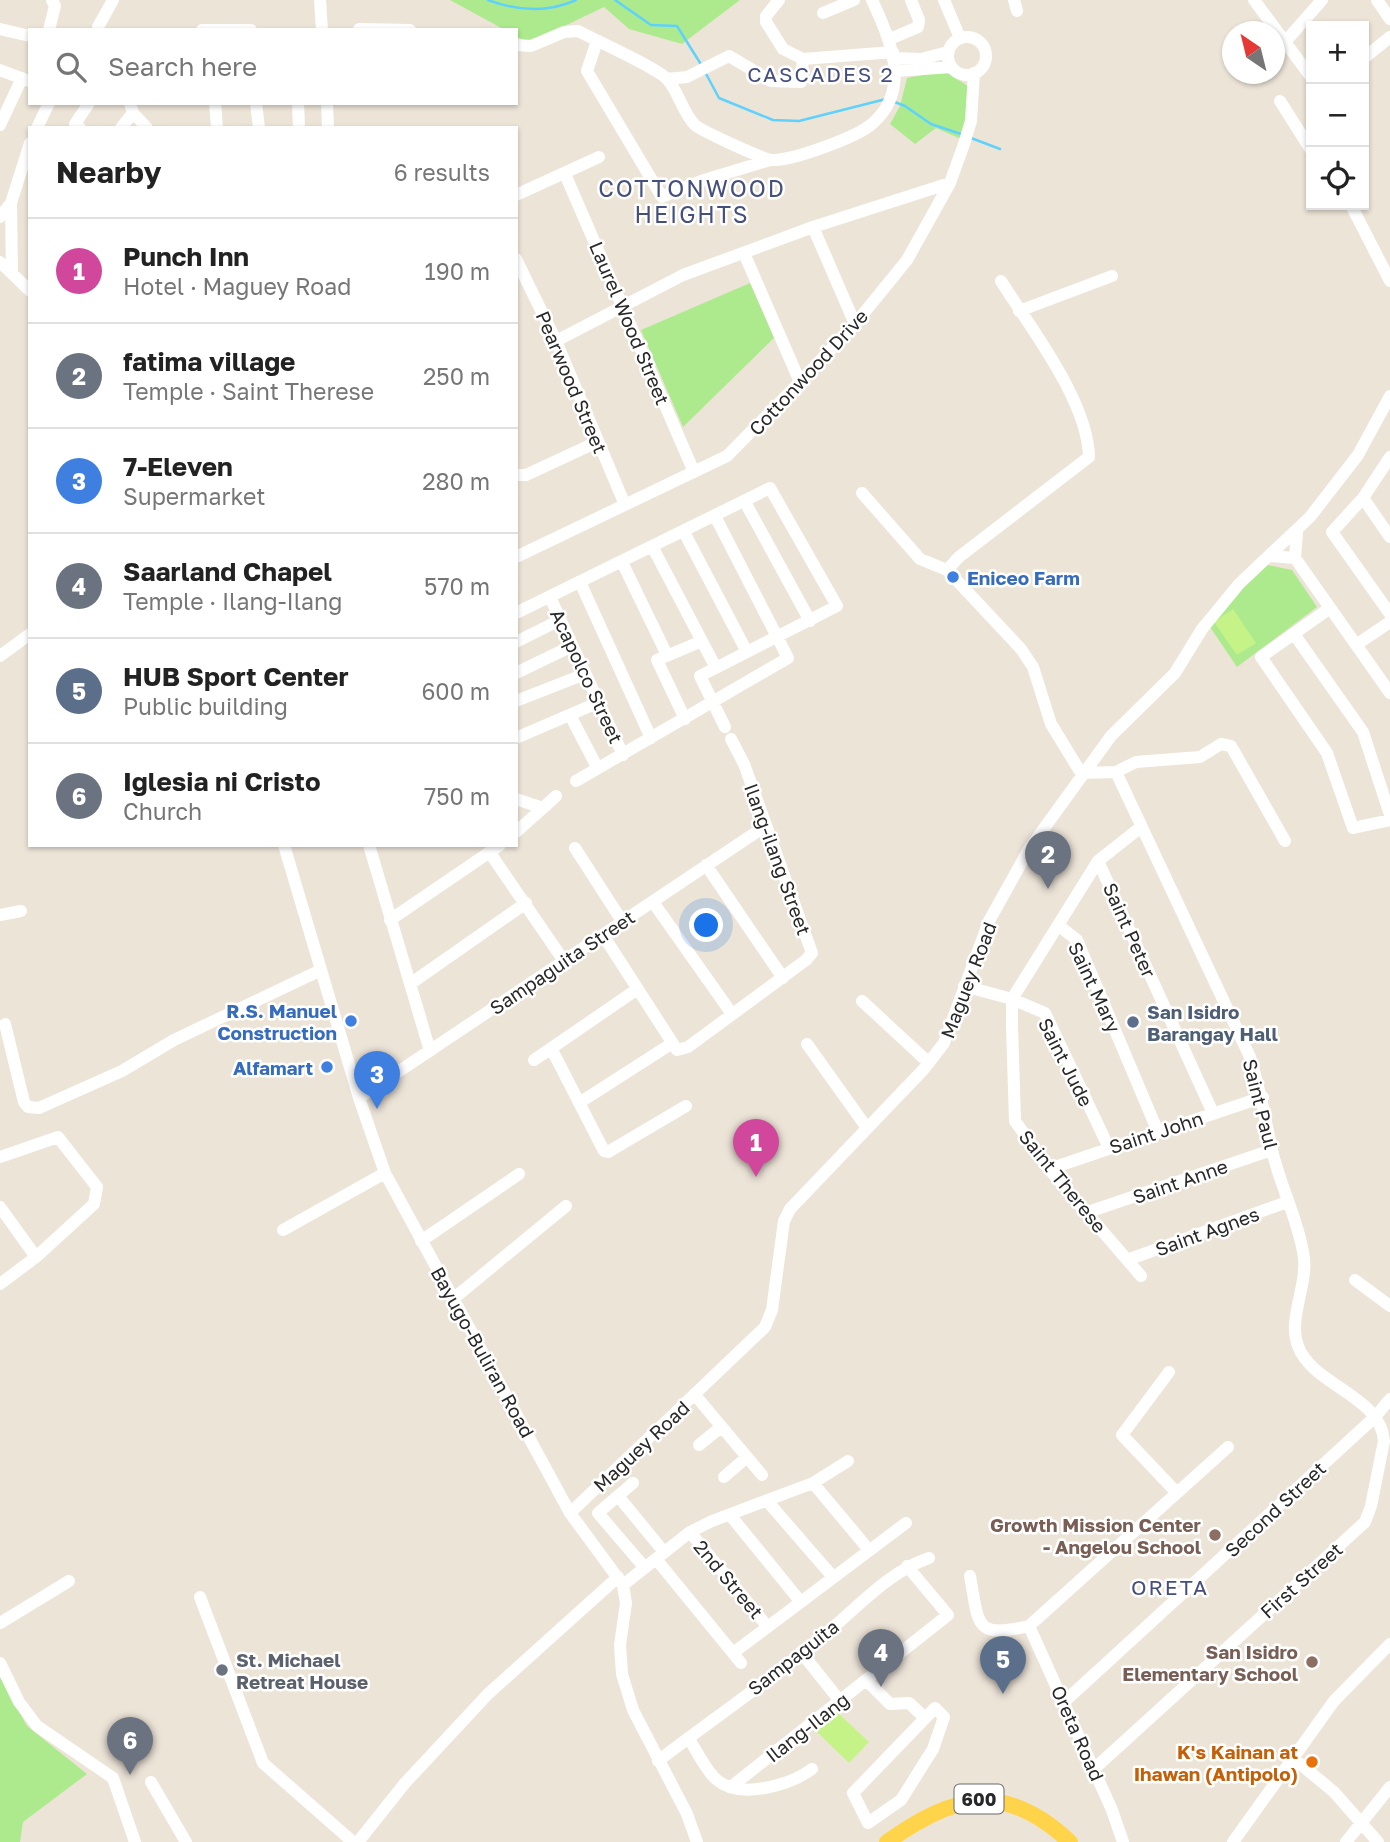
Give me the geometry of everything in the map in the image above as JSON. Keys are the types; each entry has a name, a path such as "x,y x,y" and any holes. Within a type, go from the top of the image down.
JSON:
{"main road":[{"name":"600","path":"887,1842 939,1811 978,1799 993,1800 1031,1812 1070,1842"}],"street":[{"path":"50,28 55,6 52,0"},
{"path":"96,28 113,0"},
{"path":"320,0 322,28"},
{"path":"779,0 766,16 766,22 783,49 803,59 893,55 921,59 948,52 960,38 975,38 985,49 984,63 974,73 957,72 951,67 893,55"},
{"path":"823,13 853,0"},
{"path":"597,41 587,71 662,197 701,181 770,160 787,158 871,125 887,107 895,86 893,55 873,0"},
{"path":"893,55 918,27 919,20 911,0"},
{"path":"944,0 960,38"},
{"path":"1254,0 1270,21"},
{"path":"1306,71 1285,42 1322,0"},
{"path":"1377,0 1390,19"},
{"path":"357,15 359,28"},
{"path":"0,29 28,36"},
{"path":"518,45 531,46 564,32 578,31 667,79 696,126 770,160"},
{"path":"1369,54 1390,37"},
{"path":"948,52 951,67"},
{"path":"667,79 687,77 729,56 771,81 801,82 803,59"},
{"path":"0,70 26,80 0,125"},
{"name":"Cottonwood Drive","path":"518,556 727,456 855,324 907,260 950,183 971,121 974,73"},
{"path":"1280,102 1309,147"},
{"path":"38,126 47,105"},
{"path":"78,126 75,124 88,105"},
{"path":"215,105 216,126"},
{"path":"257,105 259,126"},
{"path":"298,105 299,126"},
{"path":"327,105 328,126"},
{"path":"122,126 131,108 145,126"},
{"path":"12,274 11,203 28,150"},
{"path":"518,194 599,157"},
{"name":"Laurel Wood Street","path":"565,174 694,472"},
{"path":"556,341 683,275 813,227 950,183"},
{"path":"0,217 11,203"},
{"path":"1354,210 1390,281"},
{"path":"813,227 855,324"},
{"path":"744,253 800,382"},
{"path":"0,262 28,289"},
{"name":"Pearwood Street","path":"518,263 556,341 625,505"},
{"path":"1019,311 1112,276"},
{"path":"947,570 959,557 1088,458 1076,409 1000,281"},
{"name":"Maguey Road","path":"570,1513 765,1327 772,1310 784,1221 790,1209 929,1063 951,1031 964,986 989,920 1029,849 1081,773 1111,736 1175,673 1202,629 1239,584 1297,532 1358,455 1390,396"},
{"path":"518,475 526,475 597,442"},
{"path":"1389,462 1363,498 1332,533 1390,614"},
{"path":"518,612 652,546 745,502 770,488 837,606 715,666 652,546"},
{"path":"862,493 920,559 947,570 1021,649 1033,667 1051,724 1081,773 1116,772 1136,761 1200,757 1222,744 1231,746 1286,841"},
{"path":"1363,498 1390,537"},
{"path":"745,502 810,621"},
{"path":"576,780 787,660 789,654 715,516"},
{"path":"684,532 747,652"},
{"path":"1297,532 1297,561 1356,645 1385,677 1390,693"},
{"path":"1269,556 1297,561"},
{"path":"622,562 667,655"},
{"path":"580,582 650,738"},
{"name":"Acapolco Street","path":"550,597 623,755"},
{"path":"1294,634 1363,732 1390,817 1353,828 1327,753 1261,657 1330,608"},
{"path":"518,641 560,620"},
{"path":"1356,645 1390,622"},
{"path":"0,656 28,635"},
{"path":"685,719 657,660 702,641"},
{"path":"518,672 572,646"},
{"name":"Ilang-ilang Street","path":"715,666 700,676 744,764 764,827 812,953 783,978"},
{"path":"518,700 585,674"},
{"path":"518,737 597,703"},
{"path":"569,715 597,767"},
{"name":"Saint Paul","path":"1116,772 1250,1057 1263,1097 1272,1150 1304,1253 1303,1290 1295,1340 1303,1359 1375,1417"},
{"path":"518,830 556,796"},
{"path":"518,800 542,808"},
{"name":"Sampaguita Street","path":"359,1098 764,827"},
{"path":"1012,999 1098,861 1141,827"},
{"name":"Bayugo-Buliran Road","path":"285,847 359,1098 386,1172 570,1513 620,1581"},
{"path":"370,847 430,1051"},
{"path":"575,848 622,921"},
{"path":"390,920 495,849 564,961"},
{"name":"Saint Peter","path":"1098,861 1213,1113"},
{"path":"603,935 671,1044 677,1050 683,1050 783,978 706,865"},
{"path":"653,902 732,1014"},
{"path":"410,984 526,903"},
{"path":"0,915 21,911"},
{"name":"Saint Mary","path":"1058,925 1077,940 1158,1132"},
{"path":"5,1024 24,1101 27,1107 40,1108 122,1072 174,1040 321,970"},
{"name":"Saint Jude","path":"964,986 1012,999 1045,1013 1109,1148"},
{"path":"534,1060 636,990"},
{"name":"Saint Therese","path":"1012,999 1016,1121 1049,1169 1141,1276"},
{"path":"862,1001 929,1063"},
{"path":"579,1103 671,1044"},
{"path":"807,1044 867,1128"},
{"path":"551,1048 604,1151 608,1152 685,1105"},
{"name":"Saint John","path":"1049,1169 1263,1097"},
{"path":"0,1157 54,1136 97,1187 94,1204 36,1257 0,1284"},
{"name":"Saint Anne","path":"1088,1212 1272,1150"},
{"path":"283,1230 386,1172"},
{"path":"422,1241 519,1174"},
{"name":"Saint Agnes","path":"1127,1260 1287,1202"},
{"path":"453,1299 566,1206"},
{"path":"0,1207 36,1257"},
{"path":"1356,1280 1390,1306"},
{"path":"1169,1372 1122,1435 1177,1493"},
{"path":"695,1395 762,1475"},
{"name":"Second Street","path":"1064,1702 1375,1417 1390,1399"},
{"name":"First Street","path":"1094,1769 1365,1522 1371,1506 1384,1441 1383,1430 1375,1417"},
{"path":"699,1444 721,1427"},
{"path":"970,1576 977,1616 983,1626 998,1633 1029,1626 1228,1447"},
{"path":"724,1477 747,1457"},
{"path":"200,1597 263,1763 356,1842 405,1783 488,1694 620,1581 645,1568 690,1532 813,1483 848,1461"},
{"path":"633,1483 598,1513 645,1568"},
{"path":"813,1483 869,1550"},
{"path":"618,1496 737,1658 767,1626 906,1523"},
{"path":"768,1502 833,1577"},
{"path":"730,1515 800,1601"},
{"name":"2nd Street","path":"690,1532 767,1626"},
{"name":"Sampaguita","path":"658,1761 802,1652 907,1566 929,1558"},
{"name":"Ilang-Ilang","path":"732,1786 948,1615 907,1566"},
{"path":"0,1623 69,1581"},
{"path":"620,1581 626,1603 620,1645 622,1674 634,1710 687,1814 697,1842"},
{"name":"Oreta Road","path":"1029,1626 1094,1769 1123,1842"},
{"path":"1233,1842 1340,1694 1390,1644"},
{"path":"802,1652 840,1701"},
{"path":"0,1663 19,1702 37,1726 113,1778 135,1842"},
{"path":"866,1680 890,1704 909,1703 924,1717"},
{"path":"935,1708 944,1717 933,1749 901,1800 868,1823 853,1793 924,1717 935,1708"},
{"path":"688,1738 717,1780 732,1786 764,1790 812,1769"},
{"path":"1293,1758 1334,1792 1378,1842"},
{"path":"151,1782 186,1842"},
{"path":"1346,1842 1390,1787"}],"green space":[{"path":"450,0 740,0 682,44 629,29 604,7 529,43 518,37 518,28 501,28"},
{"path":"944,71 968,86 969,105 961,139 936,128 915,144 890,124 900,106 907,78"},
{"path":"750,283 774,338 683,427 641,330"},
{"path":"1262,564 1292,570 1317,607 1237,667 1208,624"},
{"path":"1233,609 1256,643 1237,655 1214,622"},
{"path":"0,1677 27,1726 87,1774 23,1822 20,1842 0,1842"},
{"path":"836,1711 869,1742 849,1763 817,1732"}],"waterway":[{"path":"488,0 532,9 554,7 576,0"},
{"path":"615,0 651,25 677,26 702,66"},
{"path":"705,72 719,98 773,120 799,121 886,99"},
{"path":"892,101 905,106 931,124 961,134"},
{"path":"971,138 1000,149"}],"place":[{"name":"Eniceo Farm","path":"953,577"},
{"name":"fatima village","path":"1048,889"},
{"name":"R.S. Manuel Construction","path":"351,1021"},
{"name":"San Isidro Barangay Hall","path":"1133,1022"},
{"name":"Alfamart","path":"327,1067"},
{"name":"7-Eleven","path":"377,1109"},
{"name":"Punch Inn","path":"756,1177"},
{"name":"Growth Mission Center - Angelou School","path":"1215,1535"},
{"name":"San Isidro Elementary School","path":"1312,1662"},
{"name":"St. Michael Retreat House","path":"222,1670"},
{"name":"Saarland Chapel","path":"881,1687"},
{"name":"HUB Sport Center","path":"1003,1694"},
{"name":"K's Kainan at Ihawan (Antipolo)","path":"1312,1762"},
{"name":"Iglesia ni Cristo","path":"130,1775"}],"district":[{"name":"CASCADES 2","path":"821,74"},
{"name":"COTTONWOOD HEIGHTS","path":"692,201"},
{"name":"ORETA","path":"1170,1587"}]}
